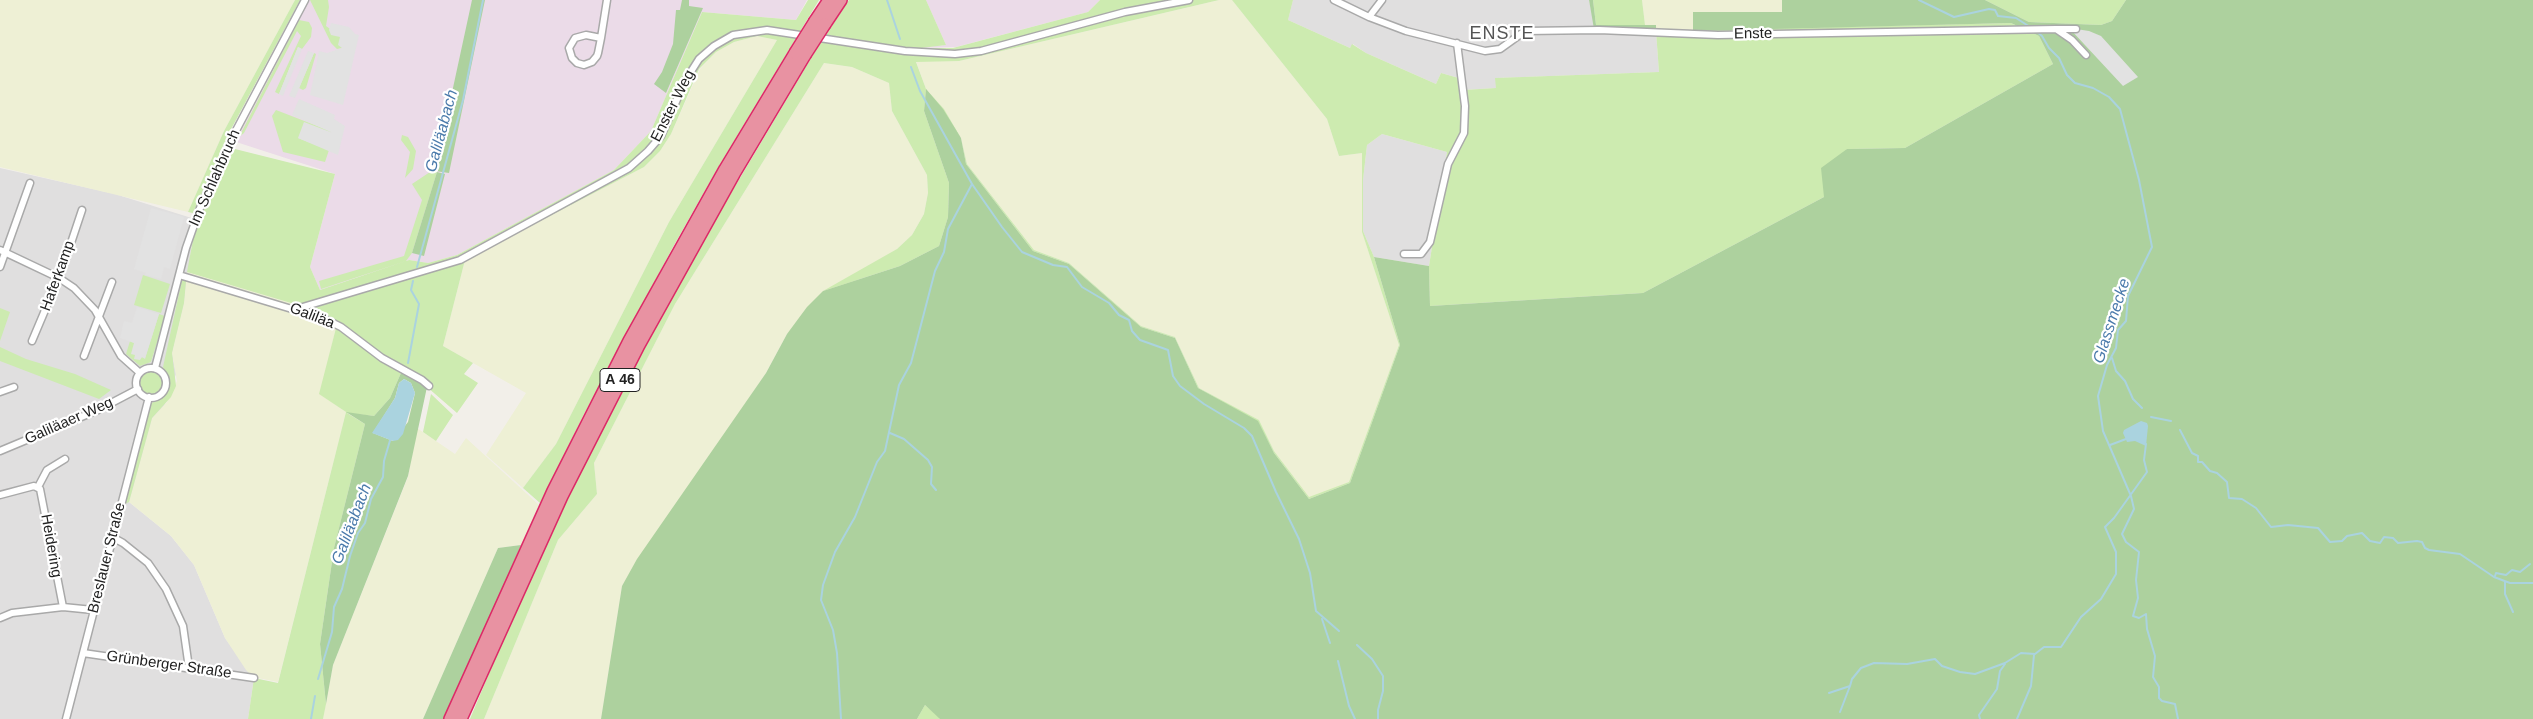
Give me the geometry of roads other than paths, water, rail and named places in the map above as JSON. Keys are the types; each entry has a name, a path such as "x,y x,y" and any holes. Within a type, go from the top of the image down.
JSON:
{"highway":[{"path":"820,23 825,0"},
{"name":"A 46","path":"820,23 829,0"},
{"name":"A 46","path":"450,719 553,491 629,341 725,169 820,23 841,0"},
{"name":"A 46","path":"461,719 562,496 634,353 800,54"}],"street":[{"name":"Im Schlahbruch","path":"155,368 193,227 218,167 305,0"},
{"path":"601,38 586,36 575,38 569,48 572,58 580,64 592,62 597,56 601,38 607,0"},
{"name":"Enster Weg","path":"296,309 460,260 629,168 661,136 685,81 699,59 714,46 733,35 767,30 906,51 955,54 980,51 1125,12 1189,0"},
{"name":"Enste","path":"1334,0 1369,17 1406,31 1493,51 1507,45 1525,31 1599,30 1718,35 2076,29"},
{"path":"1369,17 1382,0"},
{"path":"2056,29 2072,40 2086,55"},
{"path":"1404,254 1421,254 1430,242 1448,164 1464,132 1465,106 1457,43"},
{"path":"0,267 3,251 30,183"},
{"name":"Haferkamp","path":"32,341 59,278 82,210"},
{"path":"3,251 59,278 80,294 100,317 119,353 140,373"},
{"name":"Galiläa","path":"179,275 296,309 340,326 382,358 422,380 429,386"},
{"path":"84,356 112,282"},
{"path":"147,368 155,368 164,374 166,384 162,394 149,398 138,389 136,381 140,373 147,368"},
{"path":"0,392 14,387"},
{"name":"Galiläaer Weg","path":"0,451 98,410 138,389"},
{"name":"Breslauer Straße","path":"66,719 149,398"},
{"path":"0,496 38,487 47,470 65,459"},
{"name":"Heidering","path":"38,487 41,490 62,607"},
{"path":"112,537 148,563 166,589 184,626 189,668"},
{"path":"0,618 12,613 62,607 93,610"},
{"name":"Grünberger Straße","path":"83,653 254,678"}],"water":[{"path":"404,379 411,383 415,393 403,434 398,440 393,441 372,433 395,398 399,383"},
{"path":"2141,421 2147,423 2148,426 2146,446 2135,441 2127,442 2123,433 2124,430"}],"waterway":[{"name":"Galiläabach","path":"417,267 463,100 483,0"},
{"path":"887,0 900,39"},
{"name":"Glassmecke","path":"1919,0 1954,17 1989,9 1995,10 1998,16 2016,18 2030,27"},
{"name":"Glassmecke","path":"2036,31 2059,58 2067,75 2075,83 2093,88 2109,97 2120,109 2139,180 2152,247 2128,296 2126,321 2118,330 2116,348 2107,365 2098,396 2103,431 2131,496 2134,509 2122,534 2126,542 2139,552 2136,580 2138,598 2133,616 2139,618 2146,614 2147,629 2155,656 2153,677 2159,687 2159,698 2162,701 2175,704 2178,719"},
{"path":"911,67 920,91 972,184 1022,252 1053,265 1067,267 1082,287 1109,303 1119,315 1129,320 1132,331 1140,340 1168,350 1173,376 1180,386 1204,404 1244,428 1252,436 1299,539 1310,573 1316,611 1339,631"},
{"path":"841,719 837,653 833,630 821,600 823,585 835,552 855,517 877,462 885,451 899,385 911,363 935,271 944,252 948,229 972,184"},
{"name":"Galiläabach","path":"408,363 419,304 411,290 413,281"},
{"path":"2112,358 2116,371 2125,381 2133,399 2142,408"},
{"path":"2151,417 2171,421"},
{"path":"2180,430 2192,453 2198,456 2198,462 2202,462 2210,471 2217,473 2227,482 2229,498 2242,499 2256,508 2271,527 2288,525 2318,528 2330,542 2342,541 2347,536 2362,533 2370,541 2380,543 2384,537 2393,538 2398,543 2422,542 2425,548 2429,550 2460,554 2494,577 2510,583 2533,583"},
{"path":"890,433 904,439 928,460 932,467 931,484 936,490"},
{"name":"Galiläabach","path":"318,679 332,632 334,607 342,589 358,533 365,523 371,499 383,477 384,461 391,437"},
{"path":"2110,445 2126,439"},
{"path":"1829,693 1850,686 1852,679 1861,668 1874,663 1907,664 1935,659 1942,666 1960,672 1975,674 2005,663 2021,653 2035,654 2044,647 2061,647 2081,617 2101,599 2116,574 2116,552 2105,527 2114,518 2147,472 2144,460 2146,444"},
{"path":"2495,576 2496,573 2506,575 2512,570 2520,572 2530,564"},
{"path":"2505,581 2505,594 2513,612"},
{"path":"1322,619 1330,643"},
{"path":"1357,645 1372,659 1383,676 1383,691 1378,710 1378,719"},
{"path":"2017,719 2031,686 2034,655"},
{"path":"1338,661 1349,706 1355,719"},
{"path":"1980,719 1979,715 1997,689 2000,671 2005,664"},
{"path":"1840,712 1850,686"},
{"name":"Galiläabach","path":"311,719 315,696"}],"district":[{"name":"ENSTE","path":"1502,34"}]}
